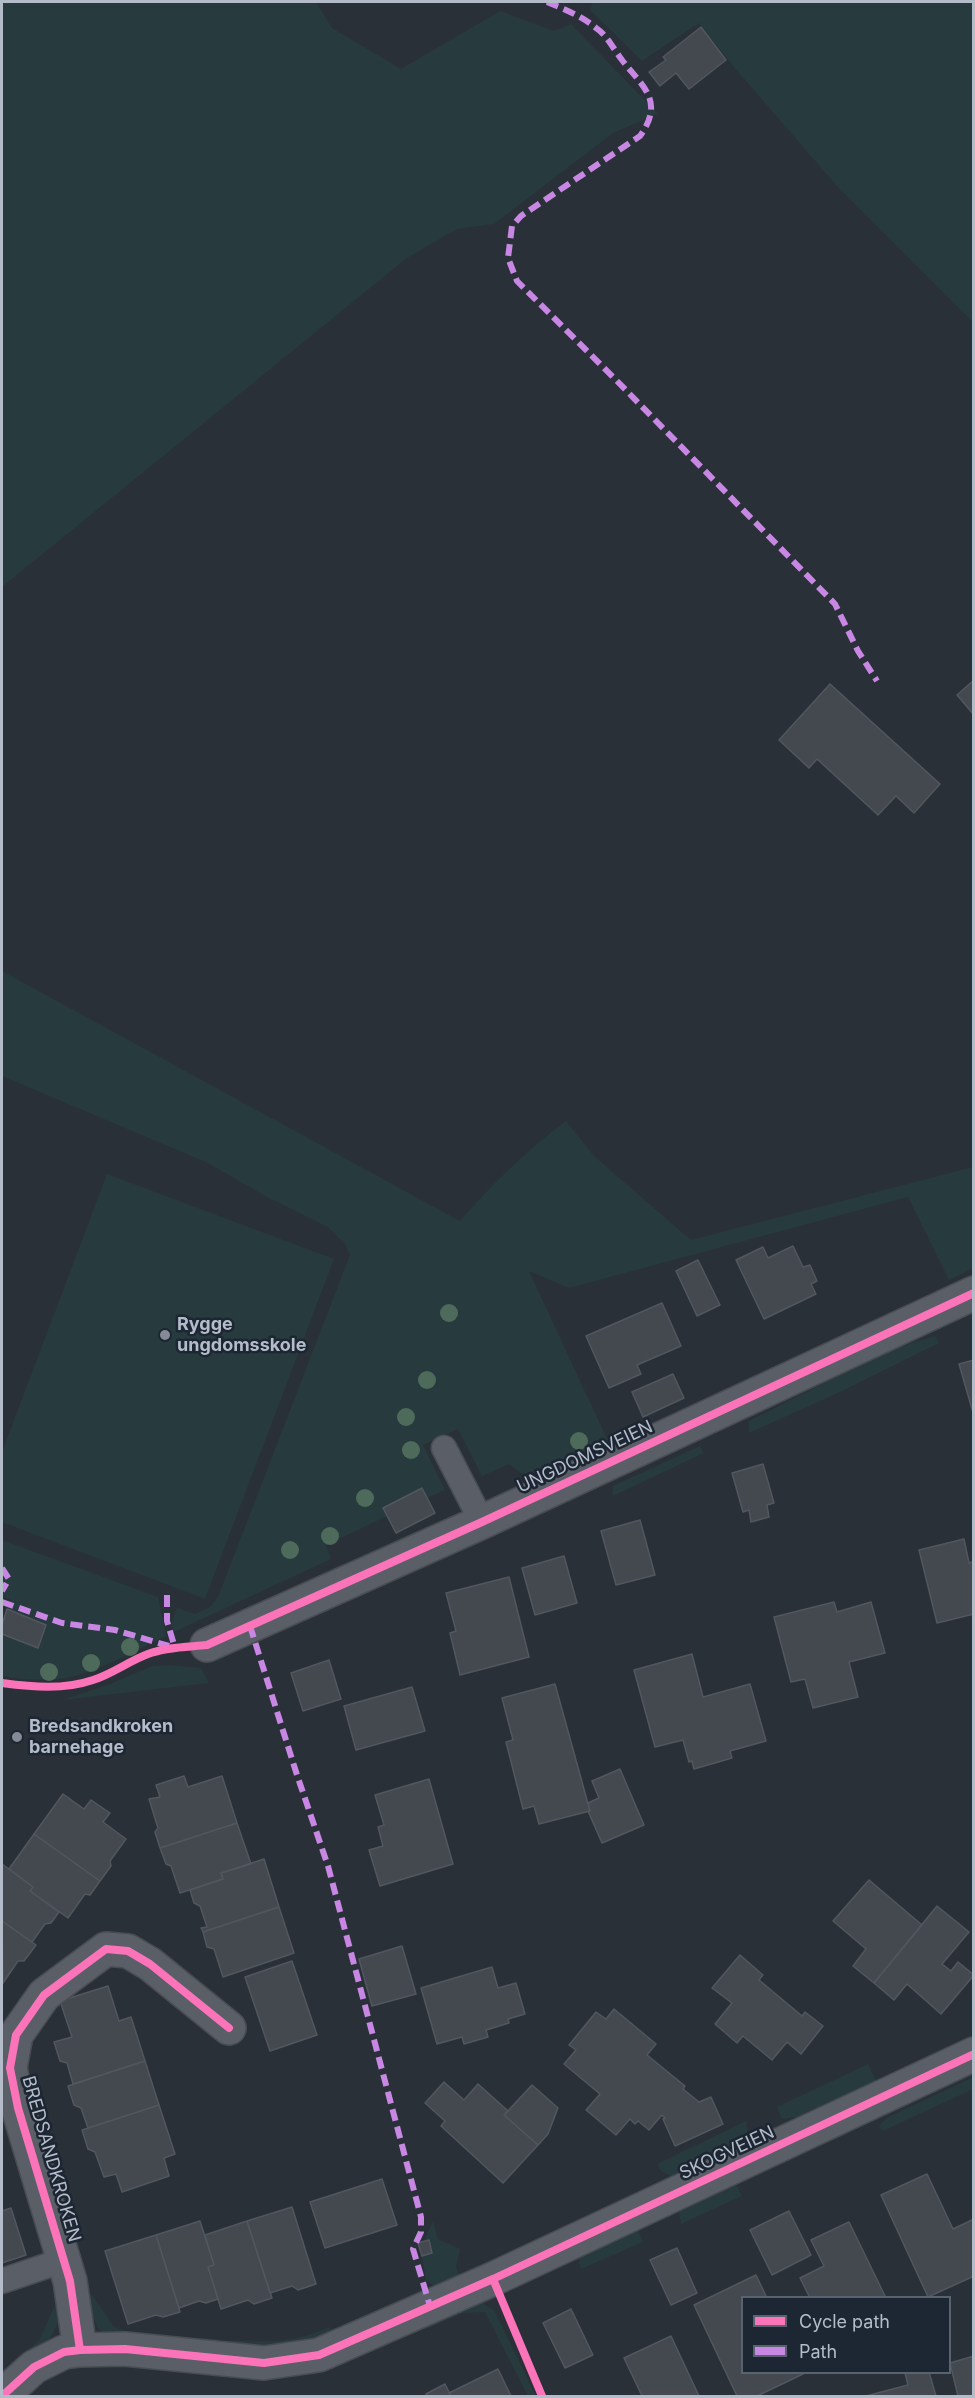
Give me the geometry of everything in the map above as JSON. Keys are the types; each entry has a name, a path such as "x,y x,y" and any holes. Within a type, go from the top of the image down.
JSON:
{"street":[{"name":"UNGDOMSVEIEN","path":"207,1645 482,1521 974,1293"},
{"name":"BREDSANDKROKEN","path":"80,2350 70,2281 18,2108 10,2068 16,2035 44,1995 106,1949 128,1951 150,1964 229,2028"},
{"name":"SKOGVEIEN","path":"80,2350 124,2349 264,2363 319,2355 493,2279 974,2054"},
{"path":"2,2396 34,2367 64,2352 80,2350"}],"lane":[{"path":"444,1448 482,1521"},
{"path":"2,2281 64,2260"}],"green space":[{"path":"2,2 316,2 332,28 401,69 500,11 554,31 571,24 658,114 613,133 494,224 457,229 407,258 2,587"},
{"path":"593,2 973,2 973,322 836,185 733,66 699,23 642,61 590,10"},
{"path":"2,971 460,1221 510,1168 566,1121 594,1156 691,1240 973,1167 973,1268 949,1280 908,1197 569,1288 529,1271 609,1443 524,1475 509,1464 482,1476 458,1429 423,1445 445,1490 427,1498 383,1508 387,1516 326,1545 331,1559 174,1632 171,1624 177,1608 195,1614 210,1607 218,1597 350,1255 345,1244 328,1227 265,1196 208,1163 2,1076"},
{"path":"107,1174 334,1259 205,1599 2,1522 2,1452"},
{"path":"935,1336 939,1343 840,1392 749,1433 749,1421 891,1349"},
{"path":"700,1446 704,1453 613,1496 613,1486"},
{"path":"2,1540 158,1597 166,1636 112,1662 70,1677 36,1680 2,1676 2,1634 38,1648 46,1625 7,1609 11,1600 2,1596"},
{"path":"152,1666 201,1668 209,1683 62,1700 110,1684"},
{"path":"868,2064 876,2081 798,2117 782,2119 777,2107"},
{"path":"973,2077 973,2089 883,2131 879,2126 886,2118"},
{"path":"746,2121 748,2137 671,2176 661,2171 657,2164"},
{"path":"736,2185 742,2196 681,2224 679,2212"},
{"path":"433,2221 438,2239 460,2249 456,2267 461,2282 438,2289 426,2280 422,2256 432,2253 429,2240 424,2241"},
{"path":"637,2228 643,2242 581,2269 578,2257"},
{"path":"92,2295 114,2327 135,2335 218,2339 216,2350 112,2341 98,2328 85,2297"},
{"path":"476,2299 494,2310 536,2396 528,2396 485,2312 463,2313 426,2329 422,2322"},
{"path":"63,2304 59,2319 48,2341 33,2358 2,2384 2,2370 39,2341 54,2307"},
{"path":"330,2327 329,2339 232,2351 229,2340 280,2341 316,2333"}],"building":[{"path":"701,27 726,60 689,89 676,73 660,86 649,72 666,60 663,57"},
{"path":"974,680 974,715 957,695"},
{"path":"830,684 940,784 914,813 896,796 878,815 817,759 809,768 779,740"},
{"path":"793,1246 803,1267 810,1265 817,1281 811,1284 816,1294 764,1319 736,1260 763,1247 768,1258"},
{"path":"698,1260 720,1305 697,1316 676,1271"},
{"path":"662,1303 681,1346 637,1365 641,1374 609,1388 586,1336"},
{"path":"974,1360 974,1416 959,1364"},
{"path":"673,1374 684,1398 643,1417 632,1392"},
{"path":"763,1464 774,1503 767,1505 769,1517 751,1522 749,1510 743,1512 732,1473"},
{"path":"422,1488 435,1513 396,1533 383,1508"},
{"path":"640,1520 655,1575 616,1585 601,1531"},
{"path":"964,1539 969,1563 972,1562 974,1566 974,1614 937,1623 919,1550"},
{"path":"564,1556 577,1603 535,1615 522,1568"},
{"path":"509,1577 529,1657 460,1675 450,1633 456,1631 446,1593"},
{"path":"834,1602 837,1612 871,1602 885,1653 849,1662 858,1697 813,1708 805,1679 791,1682 774,1617"},
{"path":"7,1609 46,1625 38,1648 2,1634"},
{"path":"692,1654 703,1697 750,1684 766,1741 730,1751 732,1758 694,1769 692,1761 689,1762 683,1740 655,1747 634,1670"},
{"path":"329,1660 341,1699 303,1711 291,1673"},
{"path":"555,1684 590,1811 539,1824 534,1806 523,1809 506,1742 513,1740 502,1698"},
{"path":"412,1687 425,1731 356,1750 344,1706"},
{"path":"620,1769 644,1825 602,1843 588,1811 590,1811 588,1803 599,1798 592,1781"},
{"path":"184,1776 188,1787 222,1776 237,1823 160,1848 155,1832 158,1828 149,1799 160,1797 156,1785"},
{"path":"429,1779 453,1864 380,1886 369,1850 383,1846 378,1827 384,1825 375,1795"},
{"path":"63,1794 84,1809 91,1800 110,1813 103,1822 126,1839 110,1861 111,1866 100,1881 34,1834"},
{"path":"237,1823 251,1864 221,1873 223,1879 180,1893 171,1866 166,1864 160,1848"},
{"path":"34,1834 100,1881 90,1895 85,1894 68,1918 30,1891 33,1887 9,1869"},
{"path":"264,1859 279,1907 203,1932 201,1928 207,1927 200,1906 194,1903 190,1890 223,1879 221,1873"},
{"path":"2,1864 33,1887 30,1891 59,1912 51,1923 45,1924 32,1942 2,1921"},
{"path":"869,1880 922,1925 874,1983 853,1966 866,1949 833,1921"},
{"path":"937,1906 969,1932 942,1964 951,1971 958,1962 974,1975 941,2014 907,1984 894,2000 874,1983"},
{"path":"279,1907 294,1953 223,1977 214,1949 207,1947 203,1932"},
{"path":"2,1921 36,1945 24,1961 18,1961 3,1983"},
{"path":"402,1946 416,1994 372,2006 359,1959"},
{"path":"740,1955 763,1975 759,1980 802,2016 805,2012 823,2026 801,2054 787,2042 772,2060 743,2036 737,2043 715,2024 732,2003 712,1988"},
{"path":"292,1961 317,2035 270,2051 245,1977"},
{"path":"492,1967 498,1988 516,1983 525,2014 508,2019 509,2023 486,2030 488,2037 464,2044 462,2037 437,2044 421,1988"},
{"path":"108,1986 119,2021 131,2017 145,2061 73,2084 67,2063 60,2061 54,2042 72,2037 60,2001"},
{"path":"614,2009 656,2044 647,2055 685,2086 683,2089 699,2102 711,2097 723,2124 675,2146 662,2115 649,2130 638,2121 635,2124 630,2119 616,2135 586,2110 600,2094 564,2064 576,2050 569,2045 596,2012 606,2019"},
{"path":"145,2061 159,2105 88,2128 81,2108 74,2105 68,2086"},
{"path":"444,2082 464,2100 478,2084 508,2111 504,2115 538,2145 503,2183 441,2126 445,2121 425,2103"},
{"path":"532,2085 558,2108 548,2134 538,2145 504,2115"},
{"path":"159,2105 175,2154 164,2158 169,2176 122,2192 116,2174 104,2177 95,2152 88,2149 82,2130"},
{"path":"927,2174 953,2229 974,2219 974,2276 928,2296 881,2195"},
{"path":"382,2179 397,2225 325,2248 310,2202"},
{"path":"292,2207 316,2284 298,2290 292,2286 270,2293 247,2221"},
{"path":"11,2208 26,2255 2,2263 2,2211"},
{"path":"789,2211 811,2255 772,2275 750,2230"},
{"path":"200,2221 214,2265 208,2267 218,2299 206,2303 199,2301 179,2308 156,2235"},
{"path":"247,2221 272,2298 254,2304 248,2300 221,2309 208,2267 214,2265 205,2235"},
{"path":"849,2222 885,2296 809,2296 800,2278 824,2266 811,2240"},
{"path":"156,2235 180,2312 163,2317 156,2315 128,2324 105,2251"},
{"path":"429,2240 432,2253 422,2256 418,2243"},
{"path":"677,2248 697,2293 671,2305 650,2260"},
{"path":"756,2275 766,2296 741,2296 741,2374 803,2374 757,2396 737,2396 694,2305"},
{"path":"571,2309 593,2355 565,2368 543,2323"},
{"path":"671,2336 699,2396 642,2396 624,2358"},
{"path":"974,2356 974,2396 958,2396 951,2363"},
{"path":"498,2369 511,2396 451,2396 449,2393"},
{"path":"905,2374 930,2374 936,2396 866,2396 908,2385"},
{"path":"445,2384 451,2396 427,2396 426,2394"}],"marked path":[{"path":"547,2 579,16 604,35 644,87 651,104 651,113 640,136 521,216 512,226 508,258 517,281 835,604 858,651 877,681"},
{"path":"2,1568 9,1579 2,1591"},
{"path":"167,1595 167,1621 175,1648"},
{"path":"2,1602 62,1623 115,1630 169,1646"},
{"path":"250,1626 328,1866 421,2217 421,2232 413,2249 430,2306"}],"cycle path":[{"path":"2,1683 36,1686 82,1683 155,1652 207,1645 482,1522 974,1293"},
{"path":"80,2350 70,2281 18,2108 10,2068 16,2035 44,1995 106,1949 128,1951 150,1964 229,2028"},
{"path":"2,2396 34,2367 64,2352 125,2349 264,2363 319,2355 493,2279 974,2054"},
{"path":"493,2279 542,2396"}],"place":[{"name":"Rygge ungdomsskole","path":"165,1335"},
{"name":"Bredsandkroken barnehage","path":"17,1737"}]}
